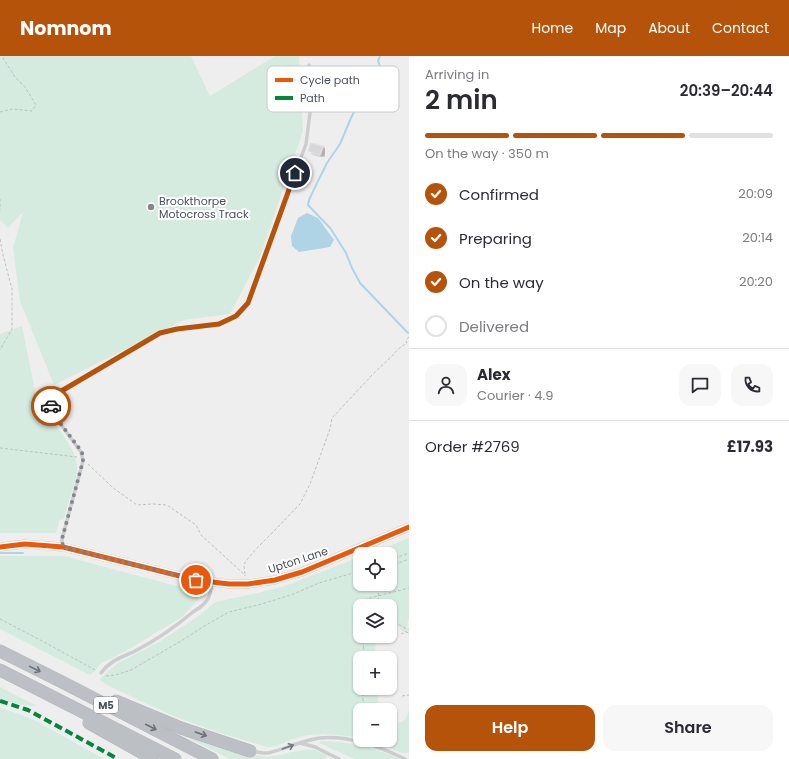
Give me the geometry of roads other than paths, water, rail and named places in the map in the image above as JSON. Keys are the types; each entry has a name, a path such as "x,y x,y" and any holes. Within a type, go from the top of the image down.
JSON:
{"highway":[{"name":"M5","path":"0,651 212,759"},
{"name":"M5","path":"0,670 174,759"},
{"name":"M5","path":"60,681 106,697 181,728 250,751"},
{"name":"M5","path":"53,696 91,725 153,759"}],"street":[{"name":"Upton Lane","path":"0,546 25,544 63,547 196,580 229,584 248,584 275,580 302,572 409,528"}],"lane":[{"path":"63,547 62,539 83,461 82,452 51,411 51,403 58,393 160,333 177,329 219,324 236,316 248,303 306,144 310,112"},
{"path":"101,673 107,665 156,640 179,624 208,600 212,582"},
{"path":"250,751 268,753 311,739 330,738 353,741"},
{"path":"299,743 315,747 339,759"},
{"path":"378,747 405,759 409,757"}],"water":[{"path":"307,213 318,218 334,240 330,247 299,252 292,246 291,236 298,218"}],"waterway":[{"path":"380,56 378,61 380,66"},
{"path":"354,112 340,144 327,163 308,205 331,229 346,253 360,283 408,333"},
{"path":"0,553 23,553"}],"place":[{"name":"Brookthorpe Motocross Track","path":"151,207"}]}
